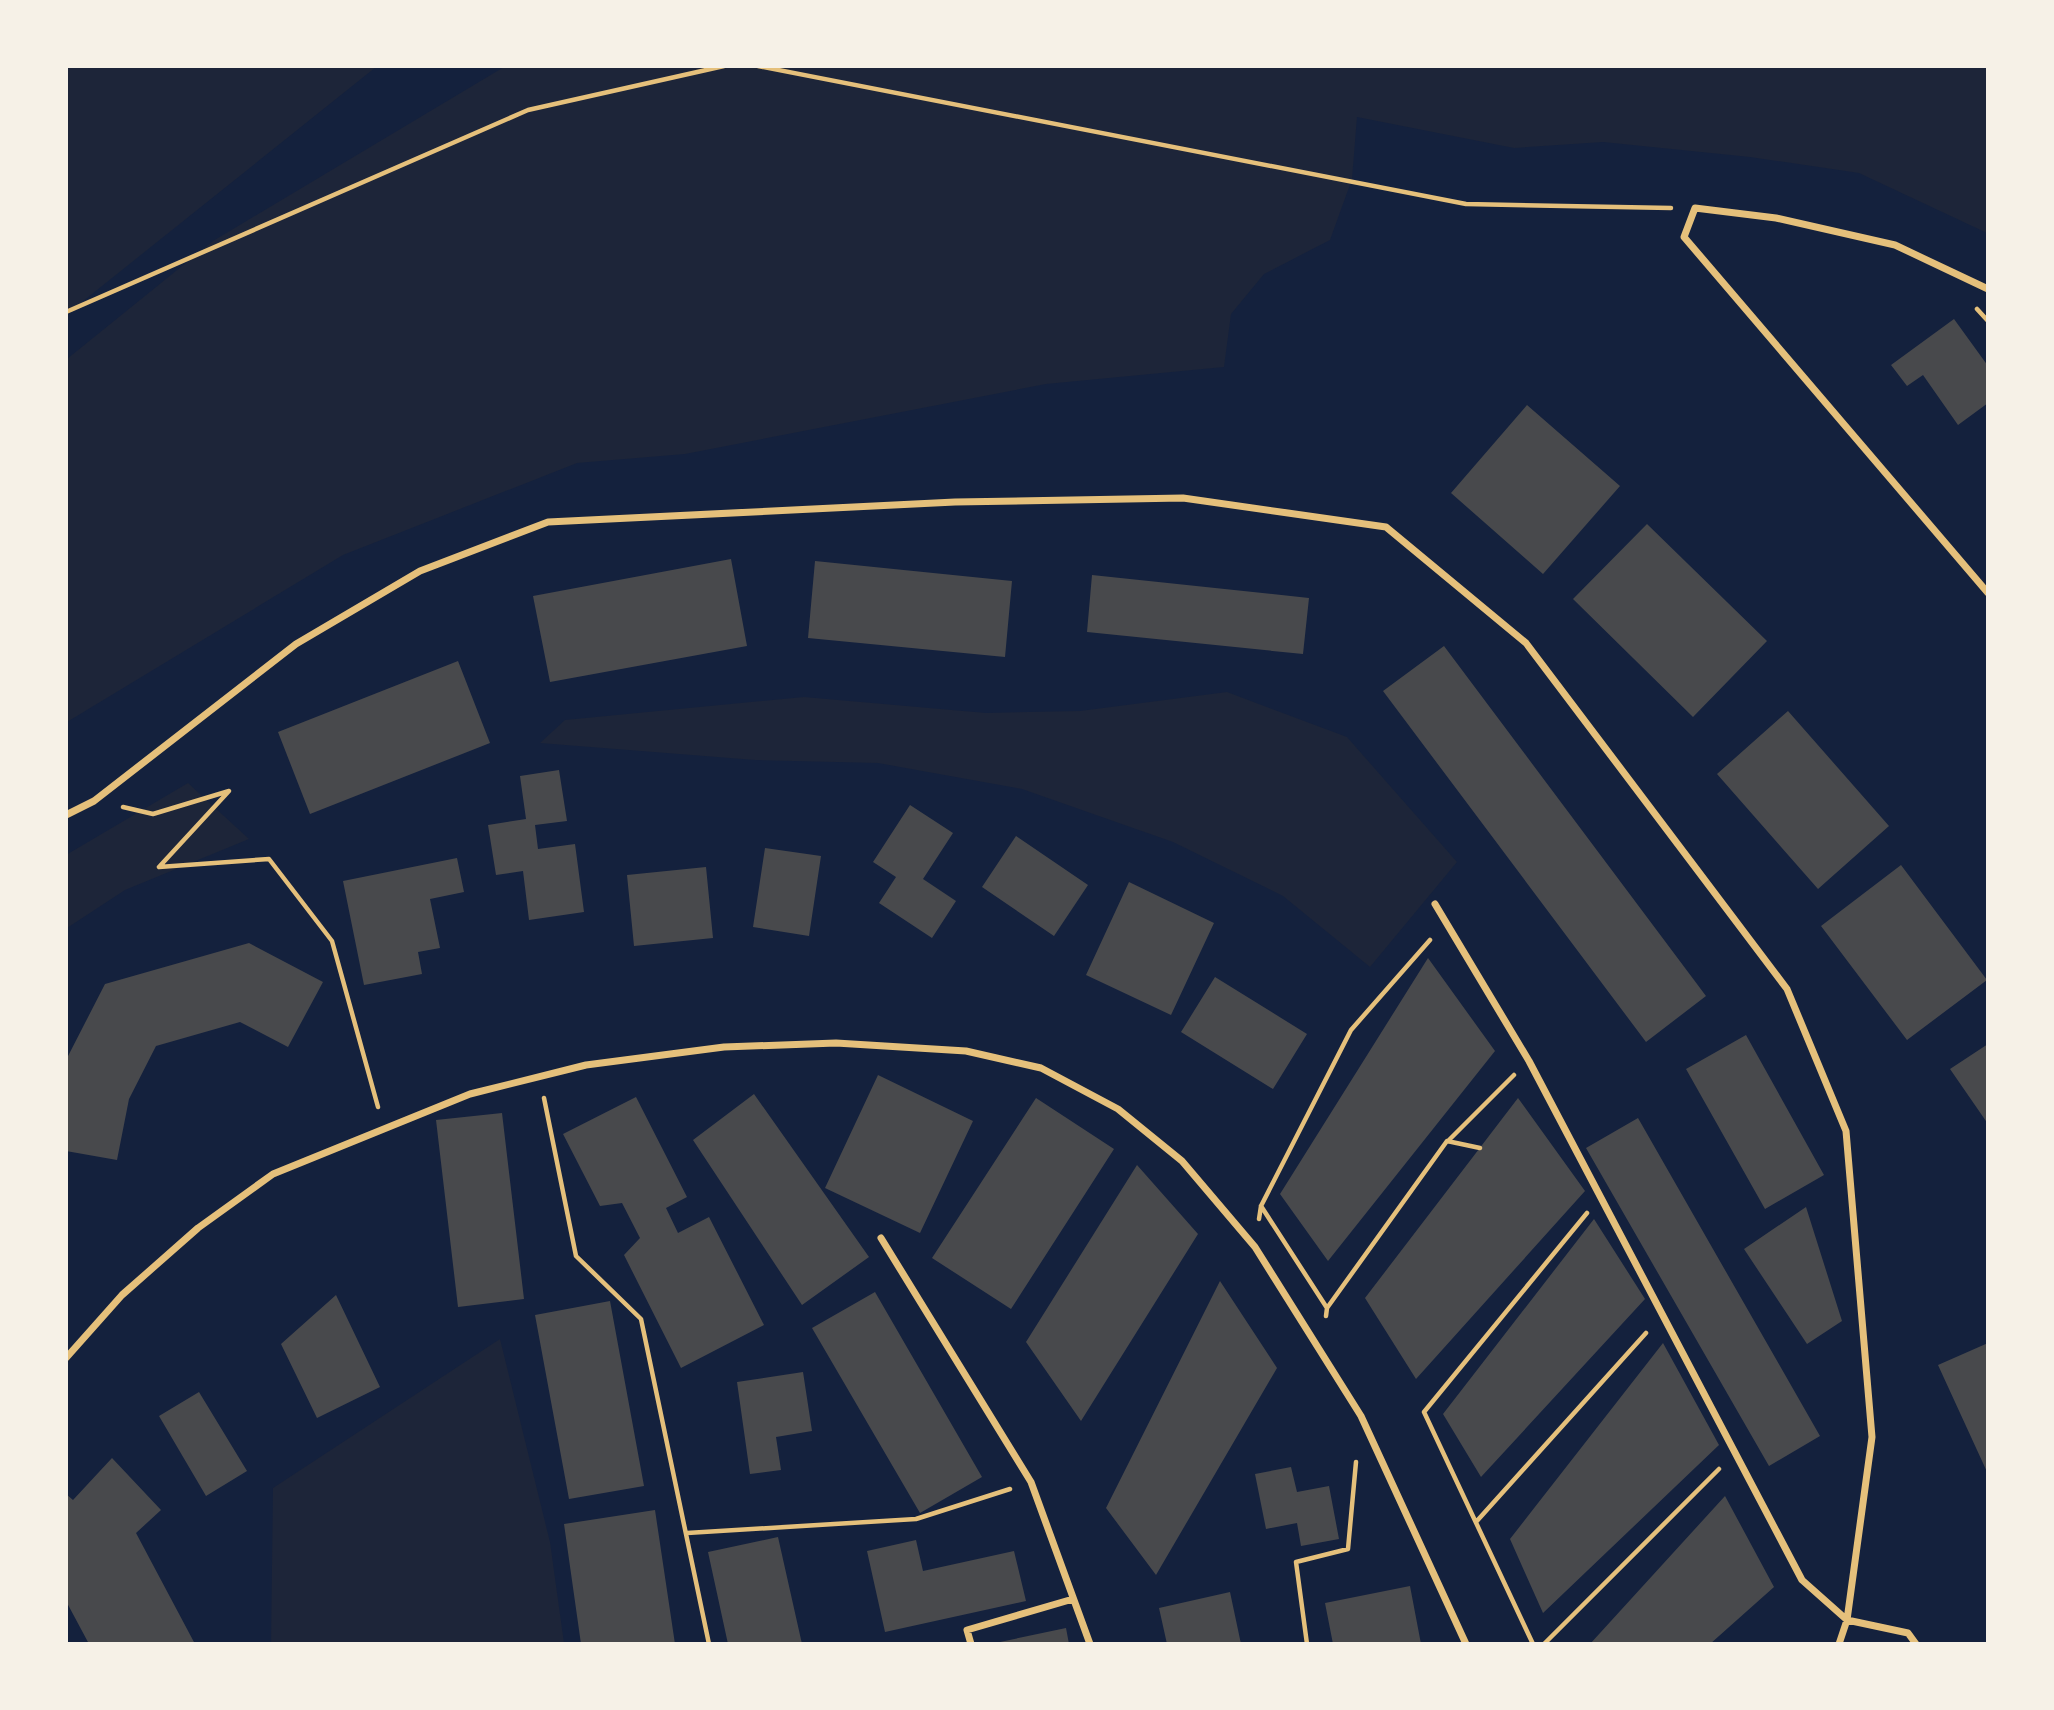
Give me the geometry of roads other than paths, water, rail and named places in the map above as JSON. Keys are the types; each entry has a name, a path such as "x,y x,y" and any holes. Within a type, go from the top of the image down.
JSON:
{"street":[{"path":"1987,289 1895,245 1776,218 1695,208 1684,237 1987,593"},
{"path":"66,815 94,800 296,643 420,571 548,522 955,502 1183,498 1386,527 1526,643 1787,989 1846,1131 1872,1437 1847,1620 1839,1643"},
{"path":"1435,904 1529,1061 1802,1580 1847,1620 1908,1633 1916,1643"},
{"path":"66,1358 122,1295 198,1228 273,1174 470,1094 586,1065 724,1047 836,1043 966,1051 1041,1068 1118,1109 1182,1161 1255,1247 1361,1416 1466,1643"},
{"path":"881,1238 1031,1482 1090,1643"},
{"path":"971,1643 967,1630 1073,1599"}]}
